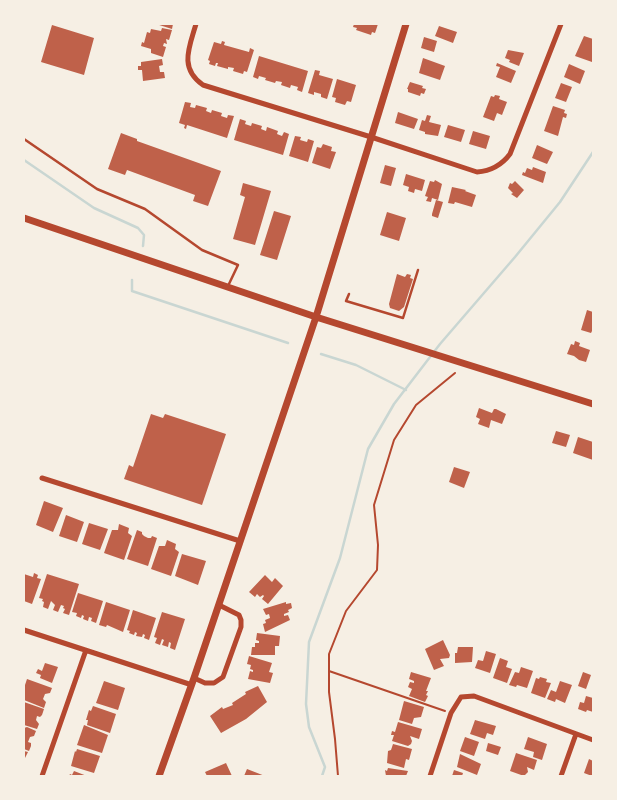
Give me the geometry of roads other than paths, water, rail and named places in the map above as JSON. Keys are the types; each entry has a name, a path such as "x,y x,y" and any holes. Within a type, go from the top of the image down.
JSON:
{"street":[{"path":"196,24 188,50 188,66 191,74 204,85 371,137 472,171 487,171 497,166 510,154 561,24"},
{"path":"159,776 193,682 316,317 406,24"},
{"path":"24,218 316,317 593,404"},
{"path":"42,478 240,542"},
{"path":"24,630 193,682 214,684 223,677 241,627 239,615 219,605"},
{"path":"42,776 86,650"},
{"path":"430,776 451,713 461,696 474,696 593,740"},
{"path":"561,776 576,734"}],"lane":[{"path":"24,139 97,189 145,209 202,250 238,265 228,288"},
{"path":"349,294 346,301 402,318 418,270"}],"waterway":[{"path":"322,776 325,767 309,727 306,704 309,642 340,558 368,449 394,404 440,344 560,202 593,152"},
{"path":"24,160 94,208 138,228 144,235 143,246"},
{"path":"132,280 132,291 288,343"},
{"path":"321,354 356,365 406,390"}]}
